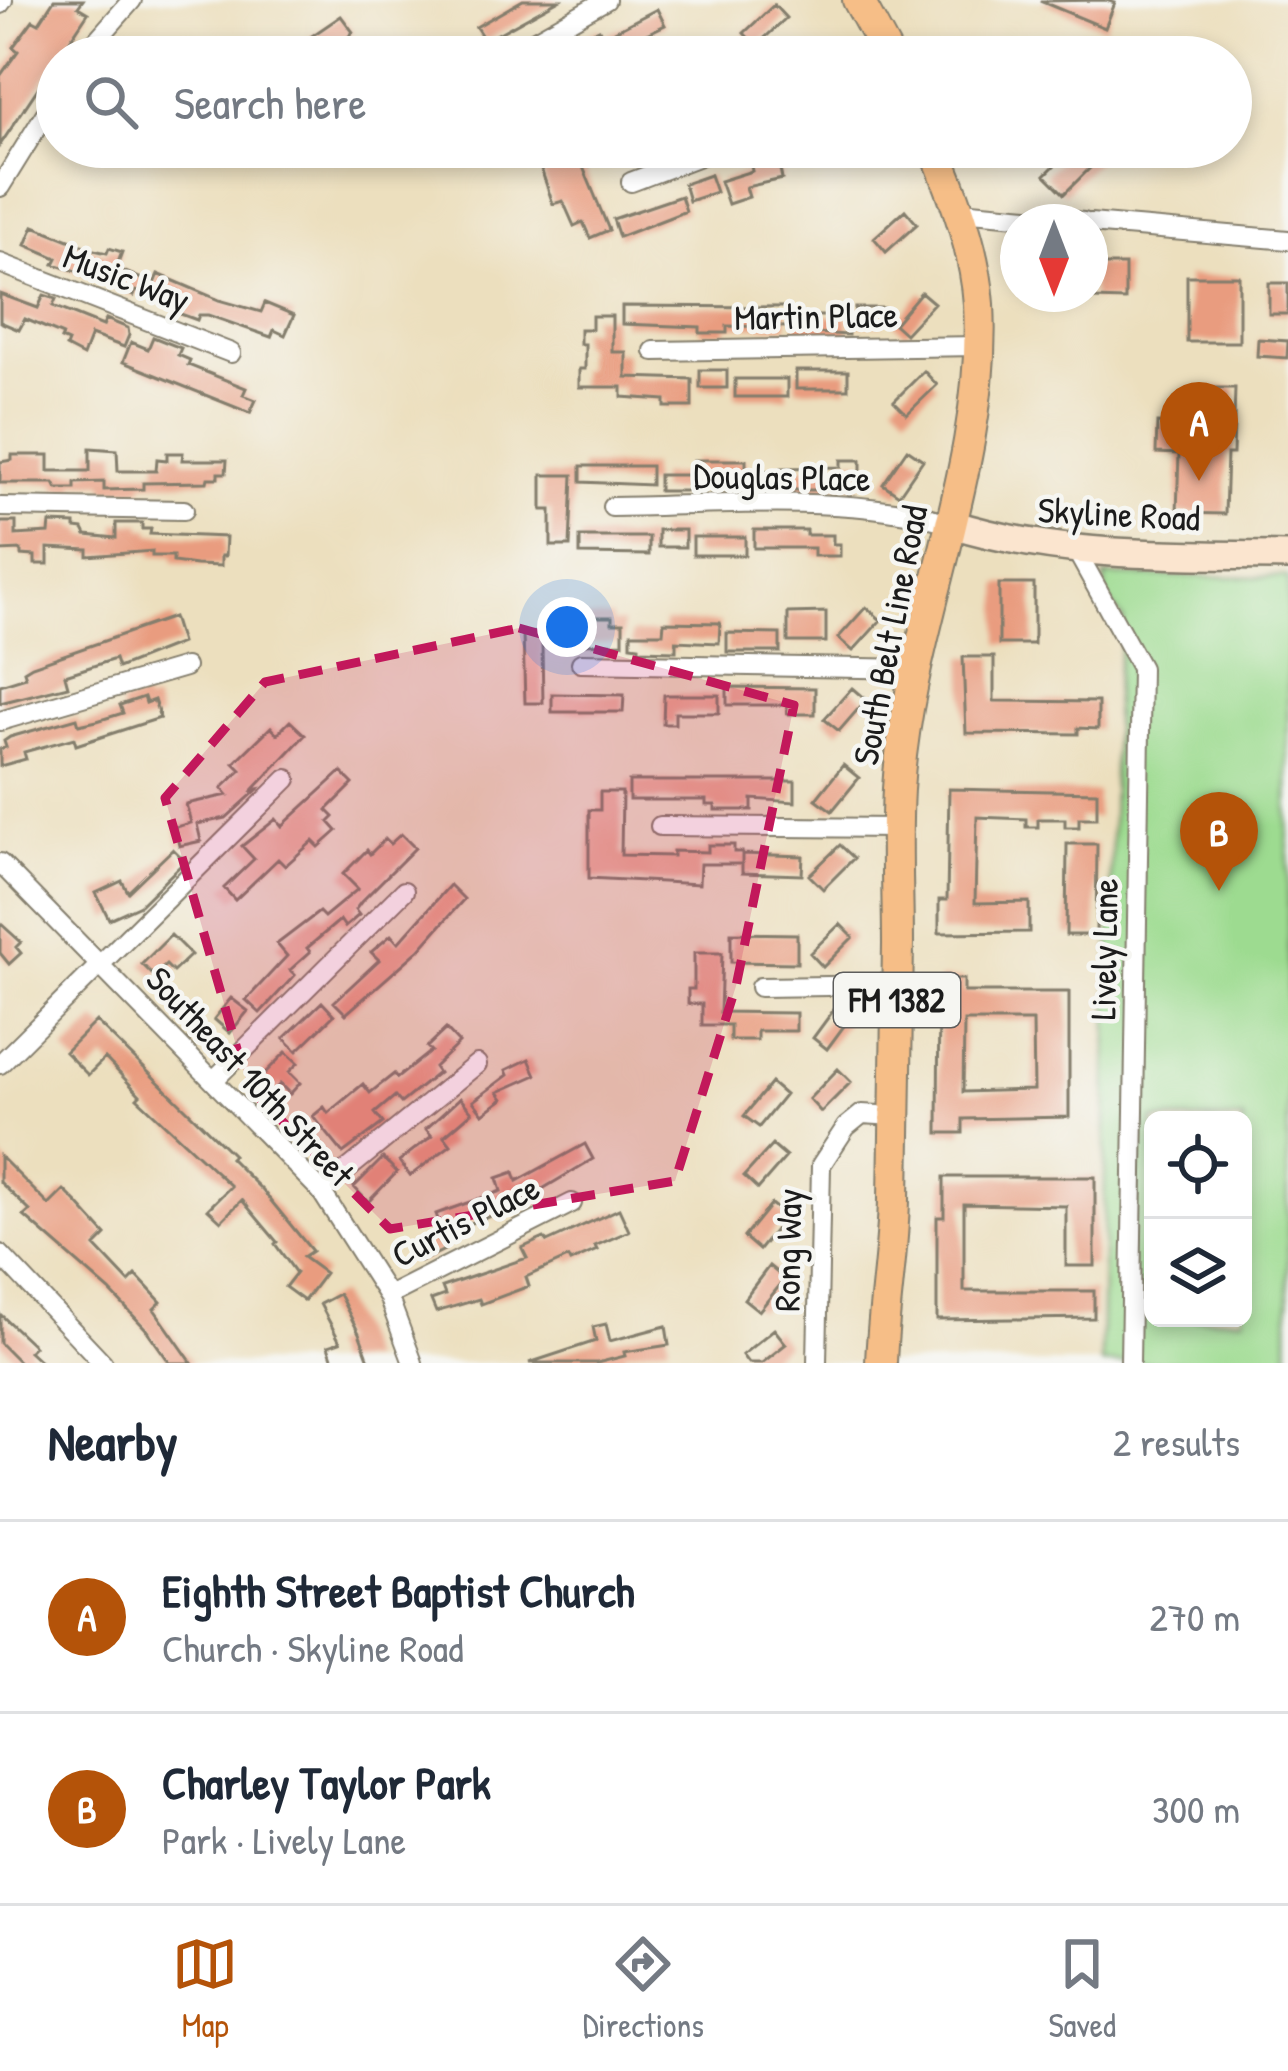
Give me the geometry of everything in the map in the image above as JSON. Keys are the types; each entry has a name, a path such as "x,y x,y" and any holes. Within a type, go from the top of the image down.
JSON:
{"main road":[{"path":"858,0 878,36"},
{"name":"South Belt Line Road","path":"881,1363 894,1207 898,788 915,669 970,437 979,346 979,300 960,211 943,168"}],"street":[{"path":"100,36 132,0"},
{"path":"542,36 606,0"},
{"path":"0,187 36,129"},
{"path":"631,182 668,168"},
{"path":"960,211 1000,214"},
{"path":"1108,224 1288,240"},
{"name":"Music Way","path":"0,263 231,353"},
{"name":"Martin Place","path":"654,351 979,346"},
{"name":"Douglas Place","path":"612,507 798,506 912,512 949,524"},
{"path":"0,507 184,510"},
{"name":"Skyline Road","path":"949,524 1002,540 1077,552 1288,556"},
{"name":"Lively Lane","path":"1077,552 1141,668 1130,1363"},
{"path":"581,663 915,669"},
{"path":"0,721 185,667"},
{"path":"0,1064 287,779"},
{"path":"660,826 898,828"},
{"name":"Southeast 10th Street","path":"0,863 321,1191 388,1296 413,1363"},
{"path":"215,1079 404,891"},
{"path":"760,987 897,985"},
{"path":"321,1191 477,1064"},
{"name":"Rong Way","path":"818,1363 821,1165 846,1127 862,1114 895,1116"},
{"name":"Curtis Place","path":"388,1296 572,1203"},
{"path":"0,1254 103,1363"}],"highlighted area":[{"path":"519,628 794,705 736,986 675,1181 390,1229 248,1087 165,798 265,682"}],"green space":[{"path":"1105,576 1288,577 1288,1363 1101,1363 1115,688 1124,620 1105,595"}],"building":[{"path":"54,0 83,0 78,7 88,13 73,36 36,36 36,91 0,145 0,76 18,51 13,47 33,20 39,23"},
{"path":"523,0 559,0 494,36 482,36 476,27"},
{"path":"1040,1 1115,3 1105,28"},
{"path":"774,5 786,18 767,36 744,33"},
{"path":"657,9 665,25 642,36 605,36"},
{"path":"341,16 353,32 349,36 312,36"},
{"path":"541,168 583,168 609,230 590,238 583,222 574,226 563,201 553,204"},
{"path":"783,168 782,179 746,187 749,197 728,204 720,181"},
{"path":"1052,168 1090,168 1064,194 1045,175"},
{"path":"710,175 716,192 689,201 684,184"},
{"path":"681,196 686,211 619,237 613,219"},
{"path":"905,210 917,224 886,252 874,238"},
{"path":"34,226 94,250 122,252 116,268 149,282 144,294 136,291 134,296 115,289 117,284 54,264 57,258 26,245"},
{"path":"1108,265 1125,265 1125,300 1108,299"},
{"path":"158,274 219,300 261,312 265,303 294,315 285,335 274,330 271,337 208,315 199,315 197,320 178,313 181,305 150,293"},
{"path":"1187,276 1239,276 1239,342 1187,342"},
{"path":"1269,283 1288,283 1288,314 1269,314"},
{"path":"921,292 934,303 905,334 894,324"},
{"path":"0,294 38,308 44,295 56,299 53,306 103,326 106,319 128,328 129,335 124,347 91,335 83,356 66,347 63,335 25,319 19,330 0,322"},
{"path":"622,306 787,307 787,327 727,326 727,333 700,333 700,327 622,324"},
{"path":"855,308 883,308 883,325 855,325"},
{"path":"592,316 612,316 612,352 626,352 626,377 692,379 692,407 665,407 665,400 622,397 622,387 579,387 579,369 585,369 580,329 592,329"},
{"path":"796,316 848,316 848,335 796,332"},
{"path":"153,337 181,348 178,355 190,360 188,365 246,388 243,395 256,400 250,413 123,362 131,342 148,349"},
{"path":"1258,339 1288,341 1287,358 1257,356"},
{"path":"700,370 727,370 727,388 700,388"},
{"path":"796,371 848,371 848,389 796,389"},
{"path":"924,371 937,385 907,414 894,401"},
{"path":"735,379 787,379 787,397 735,397"},
{"path":"1212,388 1235,388 1225,514 1177,513 1179,454 1156,453 1157,423 1211,424"},
{"path":"90,448 117,450 118,471 156,471 157,459 183,453 182,460 227,460 226,473 207,482 143,483 143,489 104,490 104,482 75,483 75,489 57,489 54,483 0,483 0,462 12,460 12,455 49,455 49,471 90,471"},
{"path":"907,449 923,460 899,495 883,484"},
{"path":"694,460 746,460 746,470 781,471 841,467 841,460 861,460 861,485 753,490 754,483 694,485"},
{"path":"581,466 651,466 651,485 581,482"},
{"path":"542,475 573,475 570,546 551,546 551,510 542,510"},
{"path":"659,475 688,475 688,491 659,491"},
{"path":"0,522 16,522 16,535 49,533 50,523 75,524 86,535 116,538 116,523 142,523 142,529 151,529 150,534 226,537 225,556 221,556 221,566 196,565 173,562 173,556 152,556 152,551 88,556 88,550 48,548 48,564 35,564 35,556 21,555 21,550 0,551"},
{"path":"658,530 685,530 685,547 658,547"},
{"path":"754,530 833,535 833,544 840,544 840,556 814,556 814,548 754,548"},
{"path":"580,537 649,537 649,555 580,554"},
{"path":"693,537 745,537 745,555 693,555"},
{"path":"999,584 1034,584 1034,644 999,644"},
{"path":"866,607 881,620 853,651 838,638"},
{"path":"826,612 826,642 788,642 788,613"},
{"path":"173,617 181,643 118,668 115,659 65,675 68,686 0,703 0,685 26,677 24,671 32,666"},
{"path":"612,617 612,623 623,623 623,643 542,645 543,703 525,703 523,633 558,632 558,618"},
{"path":"664,622 720,623 719,643 676,641 676,651 639,650 631,645 631,633 663,633"},
{"path":"727,633 780,634 780,652 727,652"},
{"path":"963,657 994,657 994,701 1098,702 1098,729 1078,728 1078,734 966,733"},
{"path":"727,687 815,688 815,714 787,714 787,705 727,705"},
{"path":"852,688 866,700 839,731 824,719"},
{"path":"552,694 624,695 623,712 552,712"},
{"path":"664,695 719,695 719,713 675,713 675,724 663,724"},
{"path":"144,697 146,703 154,700 160,718 76,745 74,738 24,752 26,759 0,766 0,749 10,737 77,718 79,725 97,721 123,713 120,705"},
{"path":"290,721 305,735 253,790 258,789 226,818 197,824 201,841 179,846 175,827 191,823 186,804 228,795 222,788 241,770 234,763 271,727 277,734"},
{"path":"843,765 859,778 832,811 816,799"},
{"path":"341,772 353,784 327,810 337,831 319,847 313,841 285,866 278,859 235,900 224,888 254,859 242,846 276,819 282,826"},
{"path":"629,781 795,781 795,802 752,799 752,810 715,810 706,800 629,800"},
{"path":"949,789 1097,792 1097,818 1079,818 1079,827 1065,827 1065,819 1038,819 1038,827 1026,827 1026,819 977,817 975,903 1029,902 1029,932 939,933 939,900 947,900"},
{"path":"600,792 622,792 621,855 673,856 673,851 708,852 708,845 734,845 734,852 742,852 742,864 700,864 699,884 589,878 589,810 600,810"},
{"path":"401,834 415,848 361,902 355,910 359,915 345,927 340,920 307,948 310,952 290,970 295,975 260,1013 246,1000 287,956 277,944 319,912 324,917 358,889 343,874 367,850 370,854 385,839 390,844"},
{"path":"1067,844 1097,844 1096,935 1066,935"},
{"path":"840,845 854,858 823,889 809,875"},
{"path":"173,849 185,861 140,905 109,919 96,893 122,881 128,892"},
{"path":"742,854 803,856 802,875 742,873"},
{"path":"450,885 464,899 419,950 346,1014 334,1002 379,960 371,952 391,935 398,943"},
{"path":"0,923 21,942 16,947 21,953 9,964 0,953"},
{"path":"840,924 853,937 823,967 810,953"},
{"path":"731,933 797,934 797,963 731,962"},
{"path":"171,935 191,955 173,972 166,965 154,976 142,964"},
{"path":"694,953 722,953 720,1012 796,1013 796,1031 757,1031 757,1040 730,1040 730,1025 702,1025 702,1004 688,1004 688,989 694,989"},
{"path":"939,979 964,979 964,992 1069,992 1069,1117 963,1119 963,1133 938,1133","holes":["964,1021 1033,1021 1034,1090 963,1092"]},
{"path":"231,998 248,1011 230,1033 214,1019"},
{"path":"322,1002 334,1015 297,1051 284,1038"},
{"path":"838,1004 852,1015 827,1049 813,1038"},
{"path":"96,1021 233,1155 230,1158 312,1251 303,1257 325,1273 304,1301 285,1287 296,1273 242,1200 221,1221 208,1209 231,1186 137,1098 140,1095 105,1058 88,1075 65,1052"},
{"path":"446,1029 459,1043 434,1067 438,1073 401,1103 395,1096 375,1113 383,1123 343,1153 313,1116 324,1107 328,1113 363,1084 370,1093 394,1074 397,1078 431,1051 427,1047"},
{"path":"286,1052 298,1063 289,1072 300,1083 290,1094 280,1084 271,1094 257,1081"},
{"path":"529,1059 536,1075 498,1092 503,1099 483,1114 473,1101 508,1075 506,1070"},
{"path":"838,1069 851,1082 821,1112 809,1099"},
{"path":"771,1083 785,1095 759,1127 744,1116"},
{"path":"460,1098 472,1112 444,1136 451,1145 410,1176 399,1161 432,1136 426,1129"},
{"path":"585,1144 593,1159 524,1200 527,1209 498,1219 496,1214 443,1233 436,1214 501,1191 497,1178 514,1172 517,1181"},
{"path":"772,1145 786,1157 758,1189 744,1176"},
{"path":"0,1156 49,1205 64,1190 77,1203 106,1235 95,1246 129,1282 136,1275 161,1302 154,1309 192,1363 170,1363 110,1291 24,1216 30,1211 0,1182"},
{"path":"383,1158 397,1172 368,1202 354,1187"},
{"path":"944,1177 1095,1177 1095,1266 1066,1266 1066,1206 964,1204 964,1291 1094,1291 1094,1318 937,1320 937,1217 944,1217"},
{"path":"771,1204 786,1216 759,1250 744,1237"},
{"path":"619,1209 629,1231 595,1246 597,1250 526,1277 529,1286 481,1304 479,1299 436,1312 431,1300 445,1295 442,1287 527,1258 522,1248 544,1238 547,1242"},
{"path":"435,1232 444,1250 420,1262 411,1244"},
{"path":"769,1266 785,1279 759,1311 744,1299"},
{"path":"339,1294 369,1360 334,1363 328,1346 340,1342 320,1304"},
{"path":"0,1314 34,1346 29,1351 42,1363 20,1363 0,1343"},
{"path":"606,1324 610,1341 666,1326 669,1345 624,1352 625,1356 597,1363 529,1363 596,1341 593,1327"},
{"path":"774,1329 786,1344 762,1363 748,1363 742,1355"}],"place":[{"name":"Eighth Street Baptist Church","path":"1199,481"},
{"name":"Charley Taylor Park","path":"1219,891"}]}
